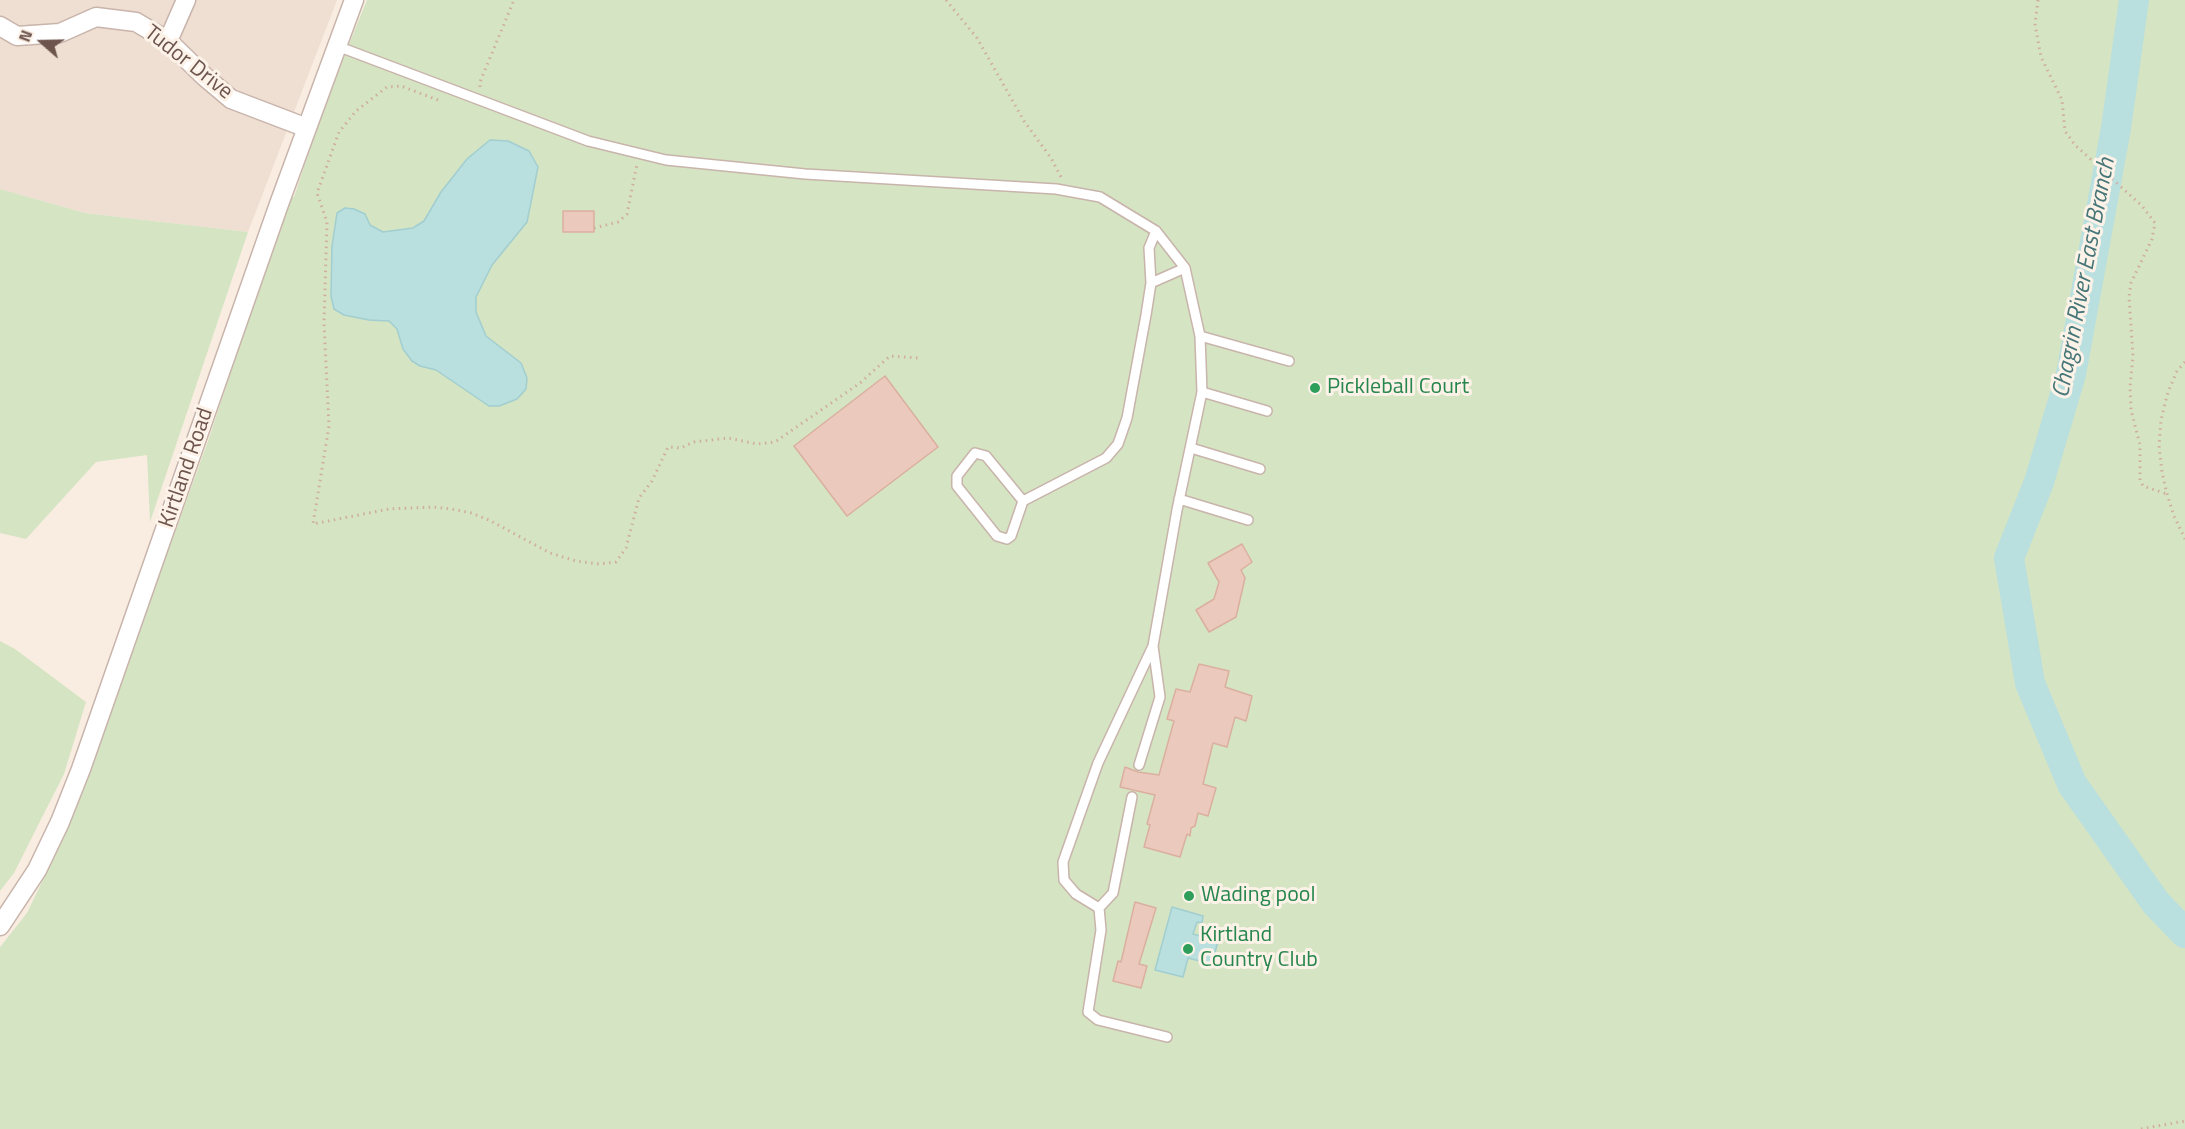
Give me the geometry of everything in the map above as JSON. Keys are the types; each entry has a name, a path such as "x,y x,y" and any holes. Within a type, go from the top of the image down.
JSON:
{"street":[{"path":"168,41 186,0"},
{"name":"Kirtland Road","path":"0,926 37,870 60,822 81,769 354,0"},
{"name":"Tudor Drive","path":"0,26 17,36 60,33 96,17 136,22 168,41 231,99 307,128"}],"lane":[{"path":"337,46 588,141 666,160 805,174 1056,189 1100,197 1155,231 1185,268 1200,336 1202,392 1179,499 1153,646 1098,763 1063,862 1064,880 1076,894 1099,908"},
{"path":"1023,501 986,456 975,453 957,476 957,486 998,536 1006,538 1011,536 1023,501 1106,458 1118,444 1127,418 1151,283 1149,248 1155,231"},
{"path":"1151,283 1185,268"},
{"path":"1200,336 1289,361"},
{"path":"1202,392 1267,411"},
{"path":"1191,448 1260,469"},
{"path":"1179,499 1248,520"},
{"path":"1139,765 1160,696 1153,646"},
{"path":"1132,796 1113,893 1099,908 1101,930 1088,1012 1098,1020 1167,1037"}],"path":[{"path":"481,100 480,82 514,0"},
{"path":"946,0 977,38 1024,121 1051,158 1069,192"},
{"path":"2038,0 2036,24 2041,57 2062,100 2065,130 2075,145 2142,206 2155,223 2152,239 2131,283 2129,297 2133,356 2130,387 2131,410 2140,445 2140,480 2143,486 2167,494"},
{"path":"442,101 401,86 387,87 356,111 339,132 317,193 327,222 324,323 329,426 313,524 388,509 433,507 471,513 489,520 550,553 576,561 599,564 616,562 626,548 639,498 652,481 668,447 681,448 694,442 728,438 757,444 775,442 860,383 890,356 919,358"},
{"path":"594,228 618,222 627,214 639,153"},
{"path":"2185,362 2177,371 2168,392 2161,420 2159,446 2167,494 2185,539"},
{"path":"2141,1129 2185,1121"}],"shaded area":[{"path":"0,0 337,0 248,232 85,213 0,189"}],"green space":[{"name":"Kirtland Country Club","path":"367,0 2185,0 2185,1129 0,1129 0,947 27,913 65,834 208,441 289,196 294,197 326,100"},
{"path":"0,189 85,213 248,232 150,522 147,455 96,462 26,539 0,533"},
{"path":"0,641 15,649 86,702 64,774 14,873 0,891"}],"water":[{"path":"490,140 508,141 529,151 538,167 527,222 492,265 476,297 476,312 486,336 521,363 527,378 526,389 517,399 499,406 489,406 436,370 420,366 412,361 403,349 397,329 389,321 344,315 334,309 331,296 332,246 337,213 345,208 354,209 365,214 370,225 383,232 413,228 424,221 441,192 467,159"},
{"name":"Kirtland Country Club","path":"1172,907 1203,916 1202,923 1197,922 1193,934 1218,941 1212,964 1188,958 1183,977 1155,970"}],"building":[{"path":"563,211 594,211 594,232 563,232"},
{"path":"885,376 938,447 847,516 794,446"},
{"path":"1242,544 1252,562 1241,570 1245,578 1236,617 1209,632 1196,610 1214,599 1219,582 1208,563"},
{"path":"1199,664 1229,671 1225,687 1252,696 1246,721 1235,717 1227,747 1213,743 1203,784 1216,788 1208,816 1198,813 1190,836 1187,834 1180,857 1144,847 1150,825 1147,824 1155,795 1120,787 1125,767 1138,772 1159,775 1174,721 1167,719 1176,689 1190,692"},
{"name":"Kirtland Country Club","path":"1135,902 1156,908 1139,964 1147,966 1141,988 1113,981 1118,961 1121,962"}],"waterway":[{"name":"Chagrin River East Branch","path":"2134,0 2116,128 2071,374 2039,482 2009,558 2030,683 2072,784 2156,903 2185,933"}],"place":[{"name":"Pickleball Court","path":"1315,388"},
{"name":"Wading pool","path":"1189,896"},
{"name":"Kirtland Country Club","path":"1188,949"}]}
